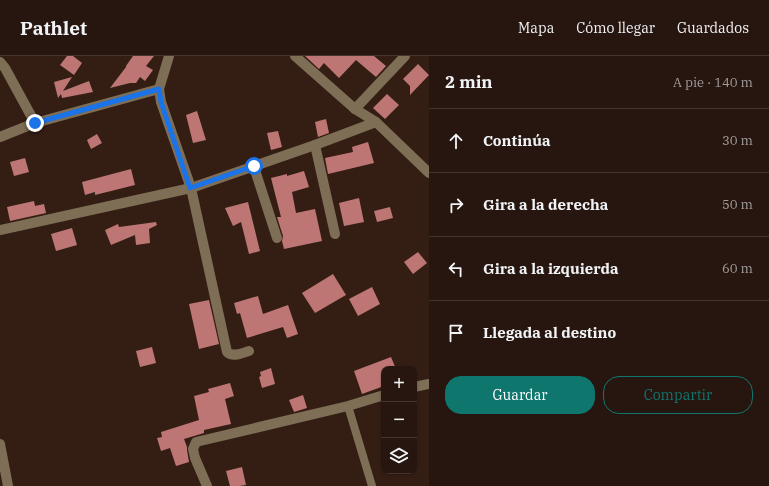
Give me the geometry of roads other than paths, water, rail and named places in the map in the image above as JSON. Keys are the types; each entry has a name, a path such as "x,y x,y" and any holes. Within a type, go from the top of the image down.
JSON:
{"street":[{"path":"169,56 159,89 161,102 190,188 227,352 233,355 249,351"},
{"path":"295,56 355,109 376,122 428,169"},
{"path":"355,109 405,56"},
{"path":"0,62 5,68 35,123"},
{"path":"0,137 35,123 159,89"},
{"path":"0,230 190,188 315,145 376,122"},
{"path":"315,145 335,234"},
{"path":"254,166 277,238"},
{"path":"417,386 429,384"},
{"path":"207,486 195,458 193,449 196,442 348,406 381,396"},
{"path":"0,442 2,460 8,486"}],"lane":[{"path":"348,406 372,486"}]}
